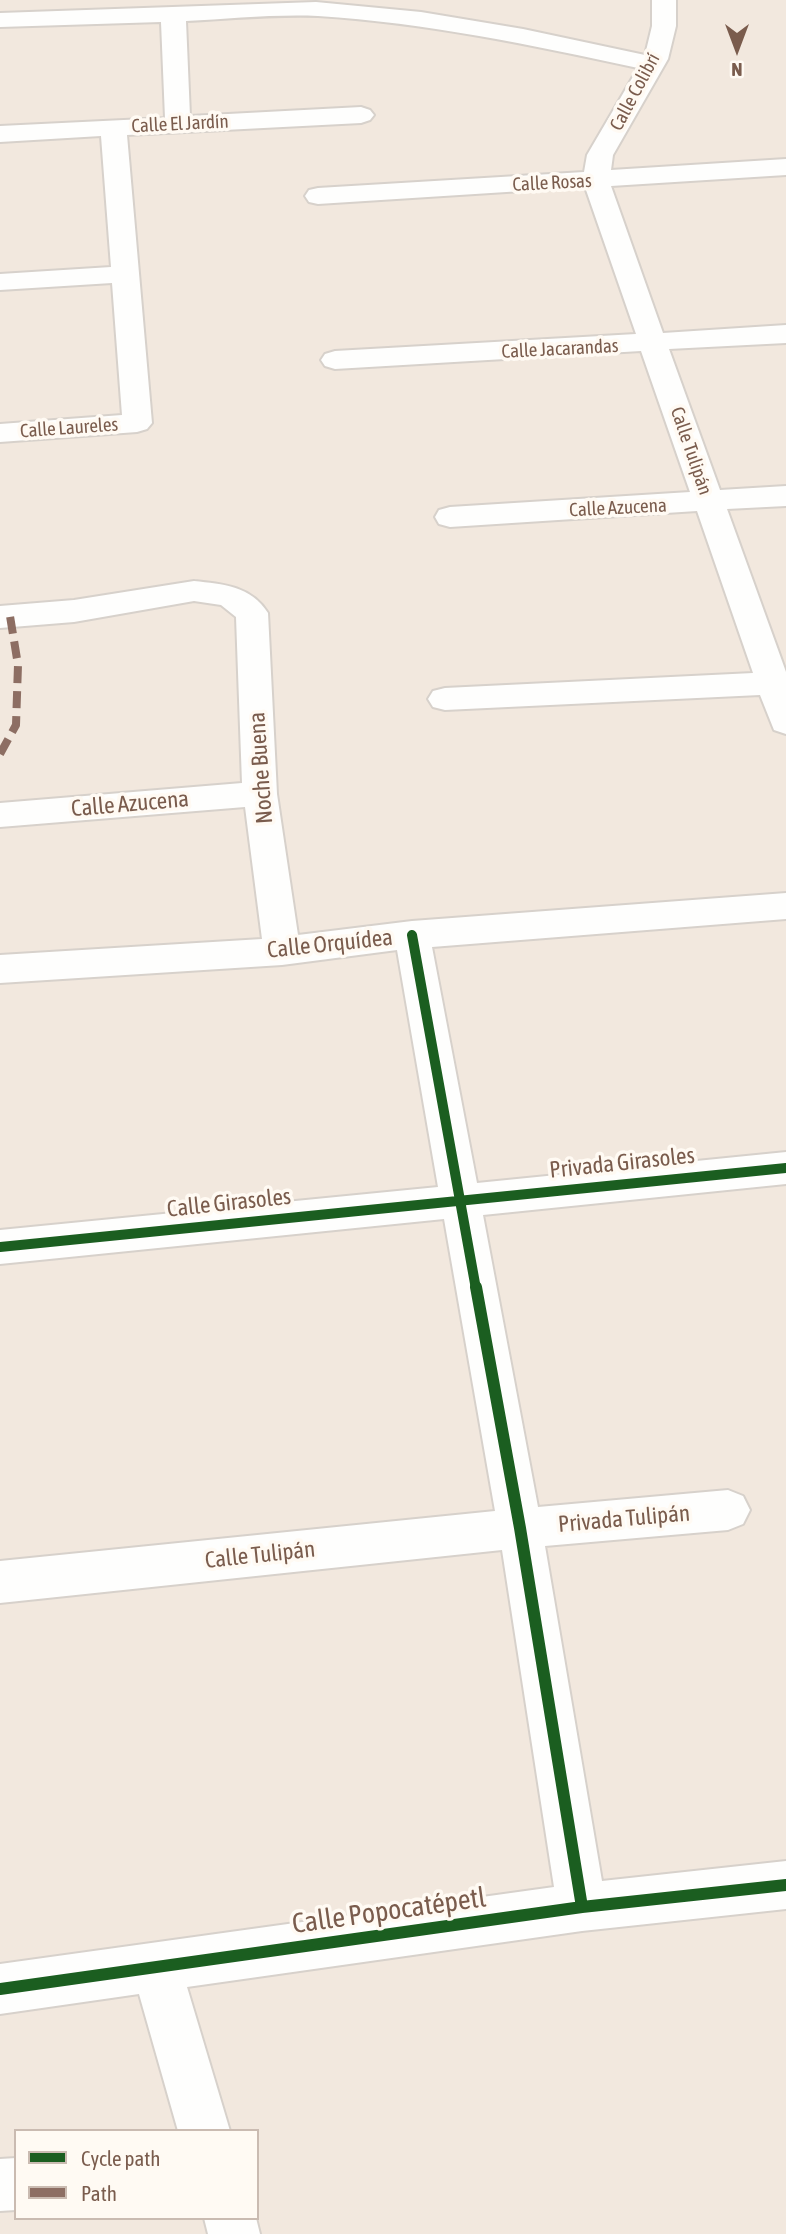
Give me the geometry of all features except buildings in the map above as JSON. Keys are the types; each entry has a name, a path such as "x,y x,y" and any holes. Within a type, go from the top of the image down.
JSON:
{"street":[{"name":"Calle Colibrí","path":"596,181 600,155 653,64 664,26 664,0"},
{"path":"0,20 173,13 221,5 316,9 421,19 598,51 653,64"},
{"path":"173,13 178,124"},
{"name":"Calle El Jardín","path":"0,134 361,115"},
{"path":"0,282 125,274 113,127"},
{"name":"Calle Rosas","path":"318,196 596,181 786,167"},
{"name":"Calle Tulipán","path":"596,181 709,503 780,684 786,722"},
{"name":"Calle Laureles","path":"0,433 137,423 125,274"},
{"name":"Calle Jacarandas","path":"335,360 653,344 786,334"},
{"name":"Calle Azucena","path":"450,517 709,503 786,496"},
{"name":"Noche Buena","path":"0,617 74,611 194,591 230,596 252,613 260,794 282,951"},
{"path":"445,699 780,684"},
{"name":"Calle Azucena","path":"0,815 260,794"},
{"name":"Calle Orquídea","path":"0,969 282,951 412,935 786,906"},
{"path":"412,935 520,1528 582,1907"},
{"name":"Privada Girasoles","path":"461,1200 786,1168"},
{"name":"Calle Girasoles","path":"0,1247 461,1200"},
{"name":"Privada Tulipán","path":"520,1528 728,1510"},
{"name":"Calle Tulipán","path":"0,1582 520,1528"},
{"name":"Calle Popocatépetl","path":"0,1989 582,1907 786,1885"},
{"path":"156,1968 203,2129"}],"shaded area":[{"path":"0,0 786,0 786,2234 0,2234"}],"marked path":[{"path":"0,754 16,725 18,665 10,616"}],"cycle path":[{"path":"412,935 520,1528 582,1907"},
{"path":"0,1247 786,1168"},
{"path":"0,1989 582,1907 786,1885"}]}
